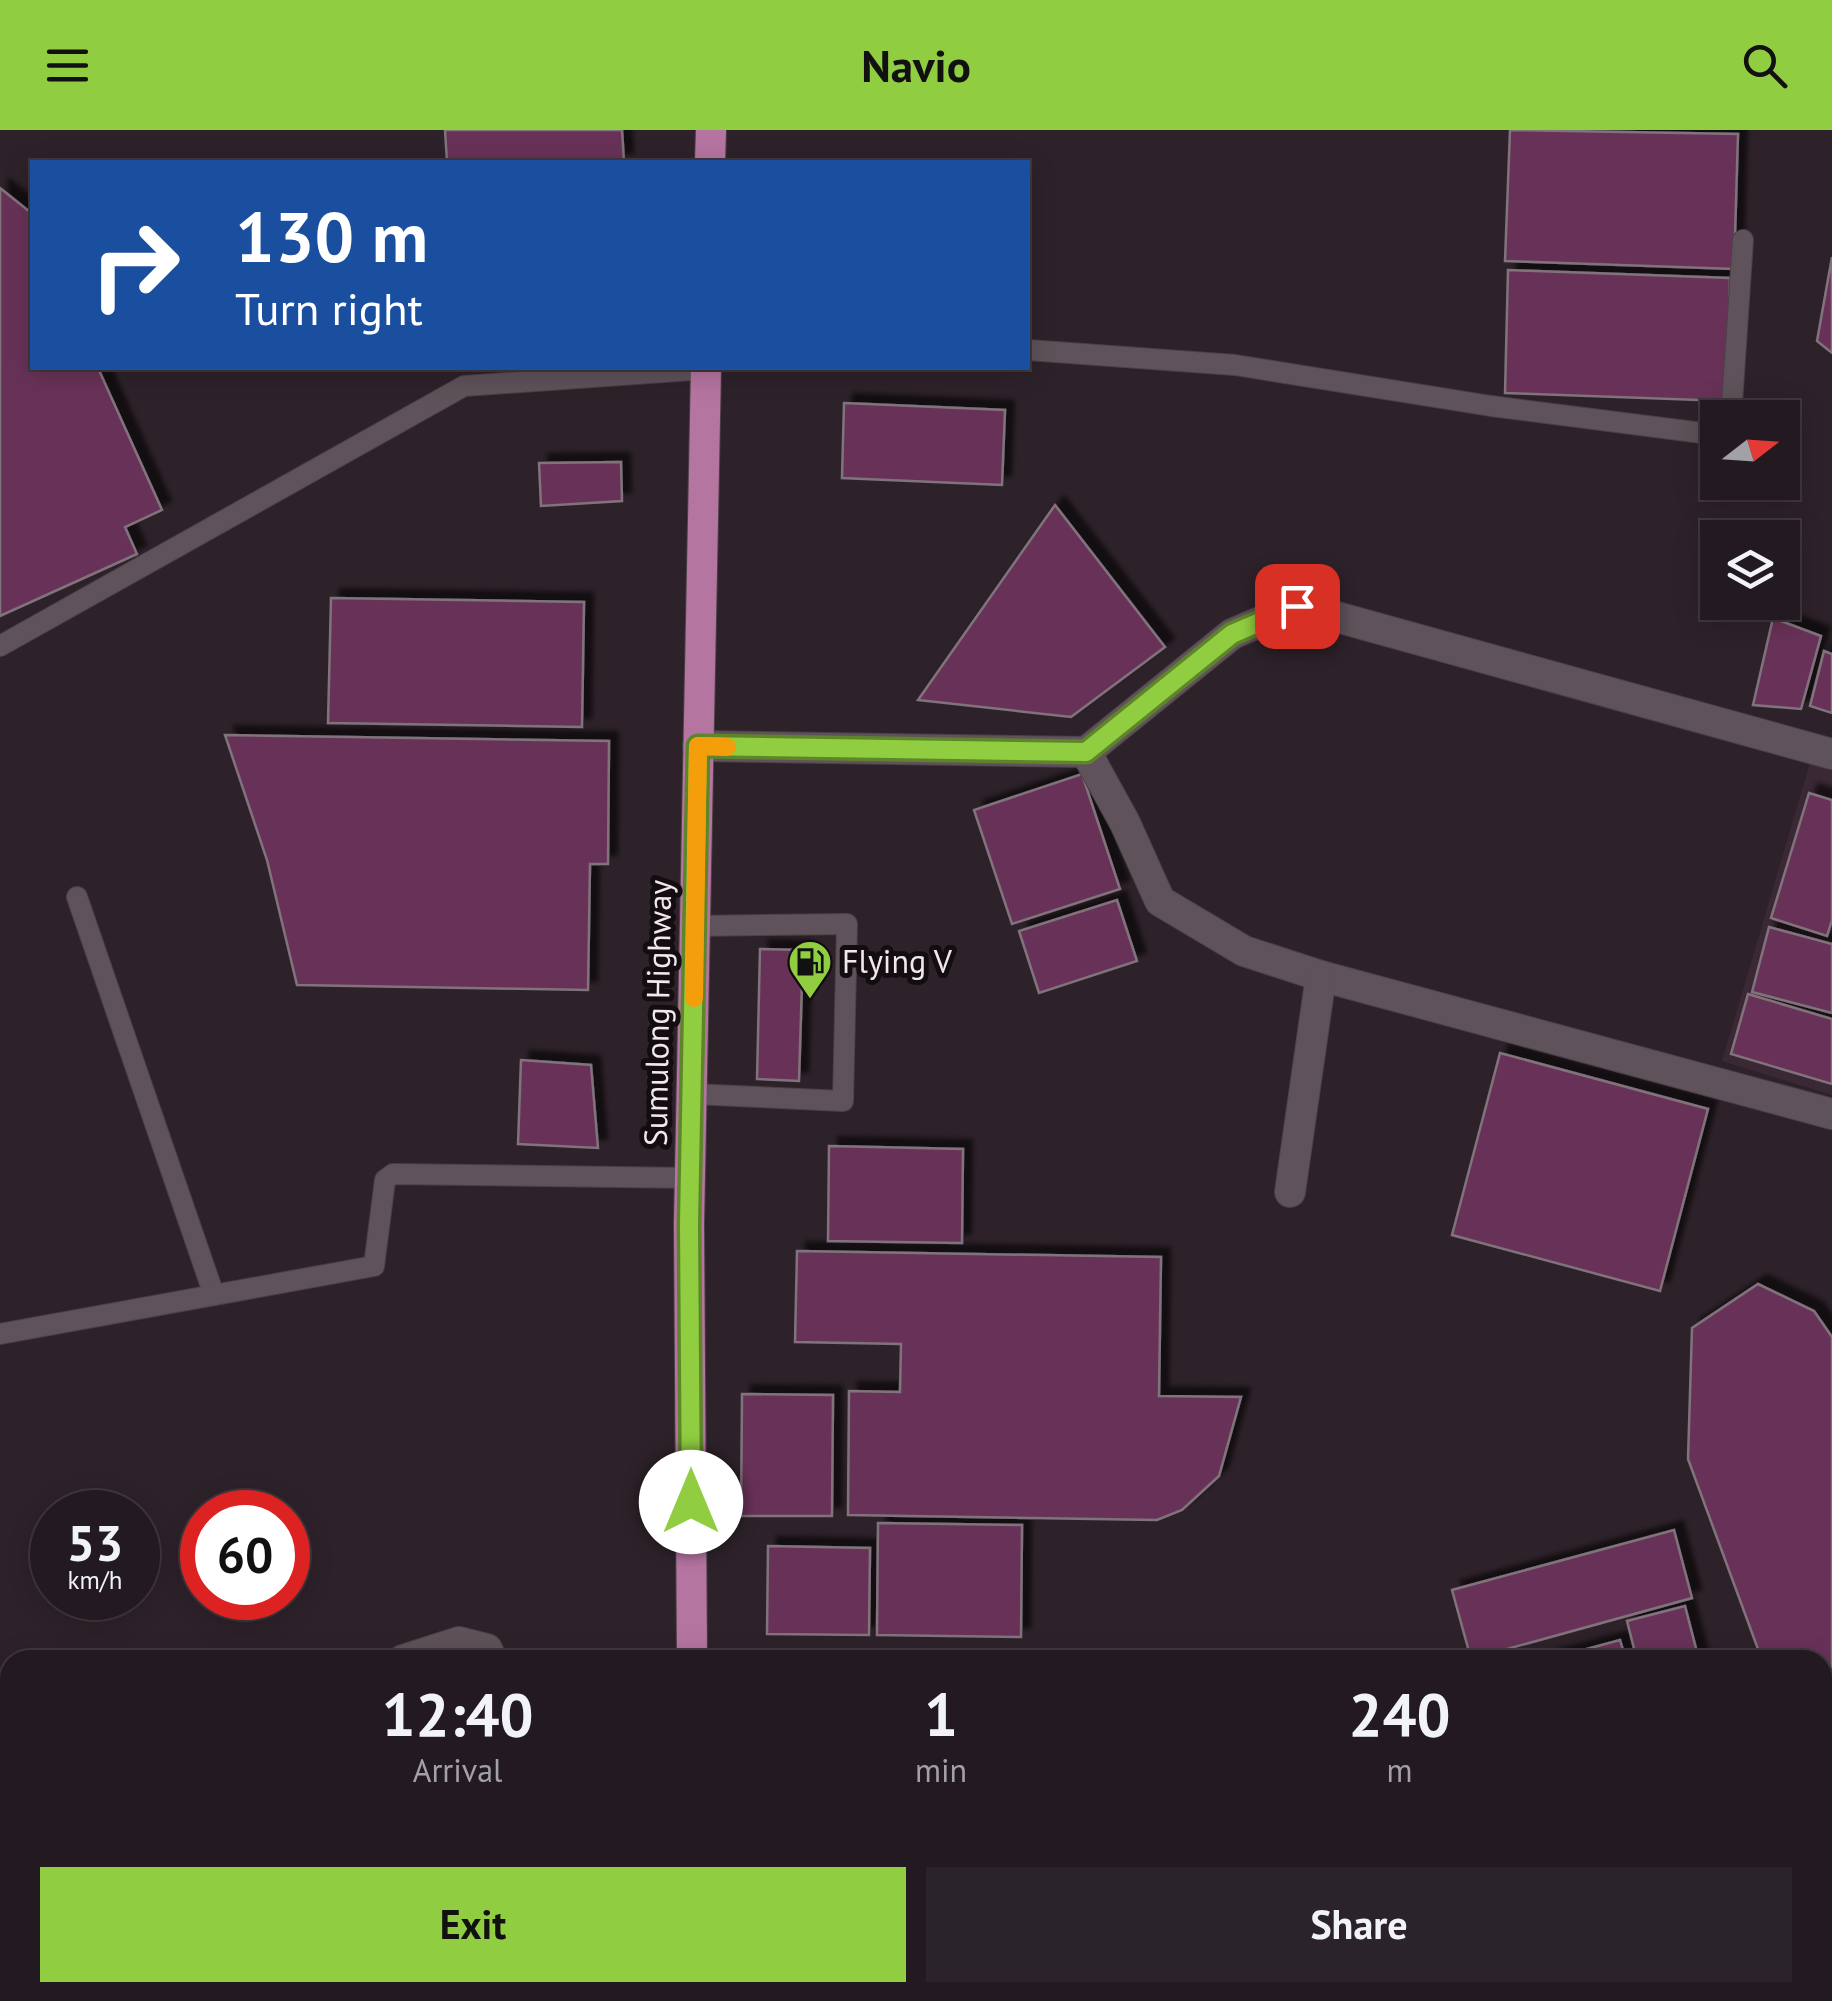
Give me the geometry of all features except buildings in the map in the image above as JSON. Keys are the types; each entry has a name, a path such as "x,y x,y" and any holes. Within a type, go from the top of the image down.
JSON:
{"main road":[{"path":"710,130 710,160"},
{"name":"Sumulong Highway","path":"692,1650 690,1178 706,370"}],"street":[{"path":"698,746 1086,752 1232,634 1297,606 1832,754"},
{"path":"1086,752 1160,901 1244,951 1321,976 1832,1114"},
{"path":"1290,1192 1321,976"},
{"path":"434,1650 458,1642 488,1650"}],"lane":[{"path":"1732,400 1743,240"},
{"path":"1030,350 1234,365 1490,406 1700,433"},
{"path":"0,646 464,386 679,370"},
{"path":"77,897 214,1295"},
{"path":"692,1094 843,1101 847,924 695,926"},
{"path":"0,1334 374,1266 385,1180 393,1174 690,1178"}],"shaded area":[{"path":"1810,763 1832,770 1832,1095 1722,1061"}],"slow traffic":[{"path":"694,998 698,746 727,747"}],"place":[{"name":"Flying V","path":"810,1000"}],"route":[{"path":"691,1502 689,1224 698,746 1086,752 1232,634 1297,606"}]}
